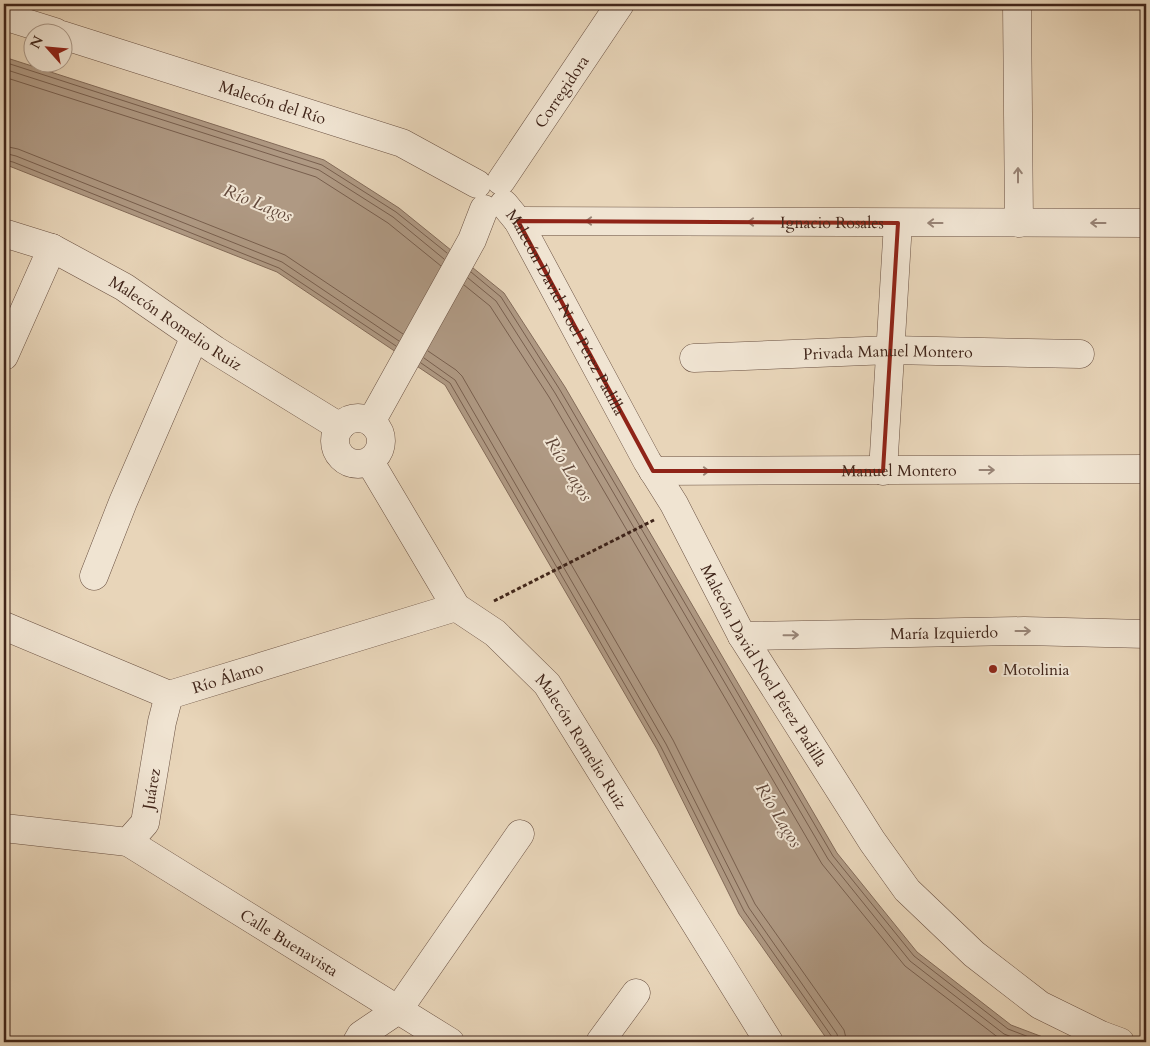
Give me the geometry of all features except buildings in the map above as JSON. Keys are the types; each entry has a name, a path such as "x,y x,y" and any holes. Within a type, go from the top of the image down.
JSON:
{"street":[{"name":"Corregidora","path":"371,422 472,240 620,4"},
{"path":"1017,4 1019,223"},
{"path":"4,16 23,22"},
{"name":"Malecón del Río","path":"72,38 402,143 497,200"},
{"name":"Ignacio Rosales","path":"497,200 898,223 1146,223"},
{"name":"Malecón David Noel Pérez Padilla","path":"497,200 646,461 674,504 742,636 872,841 907,890 974,954 1040,1005 1120,1042"},
{"path":"883,471 898,223"},
{"name":"Malecón Romelio Ruiz","path":"4,233 52,248 124,287 195,336 340,427"},
{"path":"4,356 52,248"},
{"path":"94,576 123,502 195,336"},
{"name":"Privada Manuel Montero","path":"694,358 890,350 1080,354"},
{"path":"358,418 371,422 377,427 382,442 376,457 370,462 354,464 340,457 335,442 340,427 351,419 358,418"},
{"name":"Malecón Romelio Ruiz","path":"370,462 456,607 495,633 547,684 769,1042"},
{"name":"Manuel Montero","path":"654,471 1146,469"},
{"name":"Río Álamo","path":"169,696 456,607"},
{"path":"4,626 169,696"},
{"name":"María Izquierdo","path":"742,636 1024,631 1146,634"},
{"name":"Juárez","path":"128,842 145,823 162,722 169,696"},
{"path":"4,828 128,842"},
{"path":"357,1042 361,1035 398,1010 520,834"},
{"name":"Calle Buenavista","path":"128,842 450,1042"},
{"path":"600,1042 636,993"}],"path":[{"path":"526,584 656,519"}],"highlighted area":[{"path":"518,221 898,223 883,471 653,471"}],"water":[{"name":"Río Lagos","path":"4,57 22,63 22,72 51,72 324,160 399,208 504,293 565,387 837,853 917,952 1011,1025 1056,1042 829,1042 739,914 657,749 445,385 277,272 4,164"}],"place":[{"name":"Motolinia","path":"993,669"}]}
